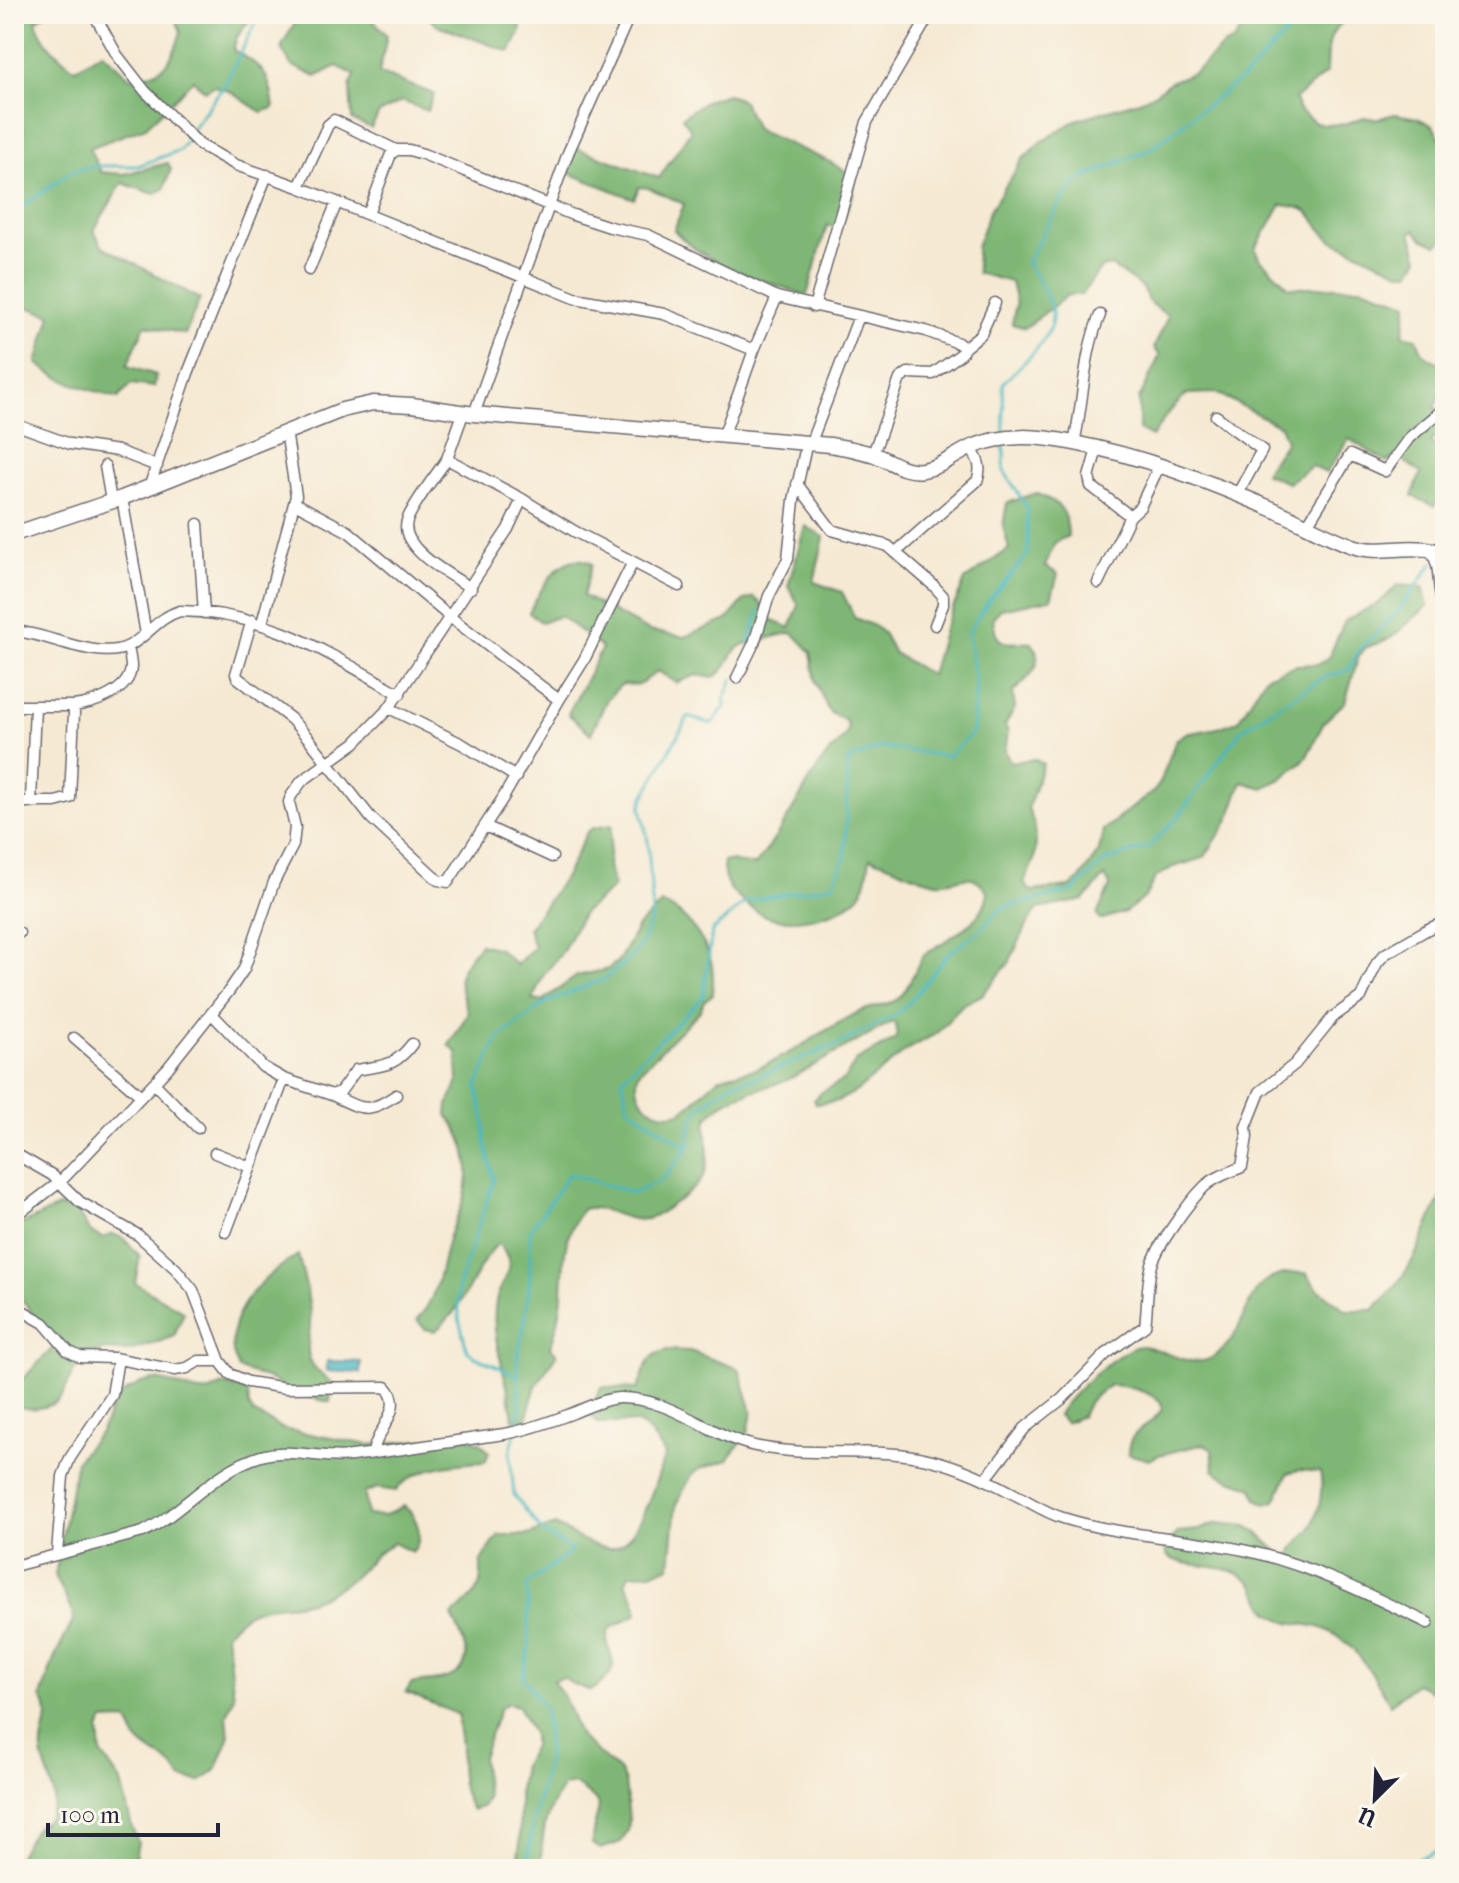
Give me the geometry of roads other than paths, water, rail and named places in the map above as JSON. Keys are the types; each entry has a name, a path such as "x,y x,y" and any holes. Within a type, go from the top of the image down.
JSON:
{"street":[{"path":"94,14 145,91 187,134 226,160 585,301 639,308 677,318 754,350"},
{"path":"471,588 418,551 407,531 408,518 447,459 469,412 582,118 630,14"},
{"path":"814,307 867,122 930,14"},
{"path":"299,187 328,125 334,120 396,150 423,154 550,206 610,227 648,235 777,297 926,331 964,348"},
{"path":"368,214 391,154 396,150"},
{"path":"150,485 188,373 267,175"},
{"path":"309,270 337,202"},
{"path":"723,437 777,297"},
{"path":"873,454 900,379 908,373 937,373 961,354 981,334 995,303"},
{"path":"1074,443 1081,414 1088,350 1100,315"},
{"path":"737,678 754,643 769,596 788,559 797,484 809,442 859,316"},
{"path":"14,534 117,499 342,410 373,403 723,437 809,442 873,454 904,470 924,470 954,459 969,448 992,439 1013,437 1074,443 1160,464 1361,548 1416,547 1438,552 1445,603"},
{"path":"1307,525 1350,455 1385,471 1409,438 1445,408"},
{"path":"1216,416 1262,450 1237,495"},
{"path":"14,424 70,444 118,451 157,466"},
{"path":"286,431 294,474 295,503 257,621 236,674 291,719 371,818 442,882 450,879 516,777 584,660 633,562"},
{"path":"896,552 977,481 980,466 969,448"},
{"path":"1097,449 1089,477 1091,486 1130,516"},
{"path":"447,459 679,586"},
{"path":"1098,583 1130,516 1140,507 1160,464"},
{"path":"105,466 117,499 146,634"},
{"path":"797,484 832,530 874,540 896,552 943,596 935,625"},
{"path":"14,1217 60,1182 154,1083 212,1014 244,969 274,882 293,845 295,827 289,802 291,796 302,781 355,743 400,694 508,529 522,499"},
{"path":"295,503 349,532 450,617 559,700"},
{"path":"198,524 204,613"},
{"path":"14,631 100,650 118,650 128,647 171,614 180,611 257,621 303,640 400,694"},
{"path":"14,706 73,706 98,702 129,677 128,647"},
{"path":"31,801 35,706"},
{"path":"14,802 55,802 70,798 73,706"},
{"path":"389,708 462,744 516,777"},
{"path":"485,826 552,857"},
{"path":"985,1480 1025,1428 1062,1399 1106,1354 1145,1326 1152,1265 1162,1243 1205,1186 1242,1167 1246,1127 1260,1092 1295,1064 1333,1017 1361,997 1377,963 1385,954 1445,922"},
{"path":"212,1014 256,1061 284,1079 332,1095 361,1109 378,1108 396,1095"},
{"path":"74,1038 141,1096"},
{"path":"332,1095 340,1092 356,1070 389,1065 403,1056 412,1044"},
{"path":"226,1232 284,1079"},
{"path":"154,1083 198,1128"},
{"path":"14,1153 60,1182 80,1202 138,1235 176,1269 199,1302 220,1361 230,1374 248,1382 306,1389 386,1387 394,1406 376,1439 376,1452"},
{"path":"215,1153 250,1167"},
{"path":"14,1306 44,1323 68,1351 80,1357 118,1359 175,1370 199,1361 220,1361"},
{"path":"57,1554 63,1476 70,1458 112,1395 118,1359"},
{"path":"14,1566 143,1532 159,1524 208,1483 261,1456 285,1453 351,1456 504,1434 522,1431 619,1398 666,1407 686,1415 710,1431 757,1447 883,1453 942,1462 1062,1518 1220,1545 1293,1563 1335,1579 1428,1623"}],"water":[{"path":"327,1361 361,1362 360,1373 327,1371"}],"waterway":[{"path":"191,131 225,84 260,14"},
{"path":"1004,433 1003,383 1035,351 1051,323 1048,300 1027,262 1062,200 1077,180 1150,149 1248,74 1304,14"},
{"path":"14,212 74,170 94,166 138,166 180,150 188,138"},
{"path":"527,1869 532,1828 548,1756 545,1708 523,1677 529,1648 527,1584 572,1551 542,1531 514,1495 510,1455 520,1408 517,1360 530,1277 530,1231 569,1174 634,1193 663,1179 688,1148 628,1107 622,1078 703,997 712,931 747,901 833,885 845,857 848,760 880,747 948,756 973,732 976,685 968,632 990,599 1028,554 1027,507 1004,471 1004,445"},
{"path":"688,1146 692,1121 700,1107 733,1083 757,1077 841,1043 895,1015 909,1003 948,954 978,932 1001,908 1073,891 1104,862 1150,846 1178,817 1241,730 1325,677 1349,670 1359,650 1397,613 1433,563"},
{"path":"749,643 759,612"},
{"path":"515,1374 475,1357 467,1350 459,1319 458,1287 494,1180 477,1086 498,1038 545,1003 604,979 629,959 643,942 652,915 648,841 641,807 644,797 688,717 712,724 726,705 724,700 733,679"},
{"path":"1390,1869 1445,1848"}]}
